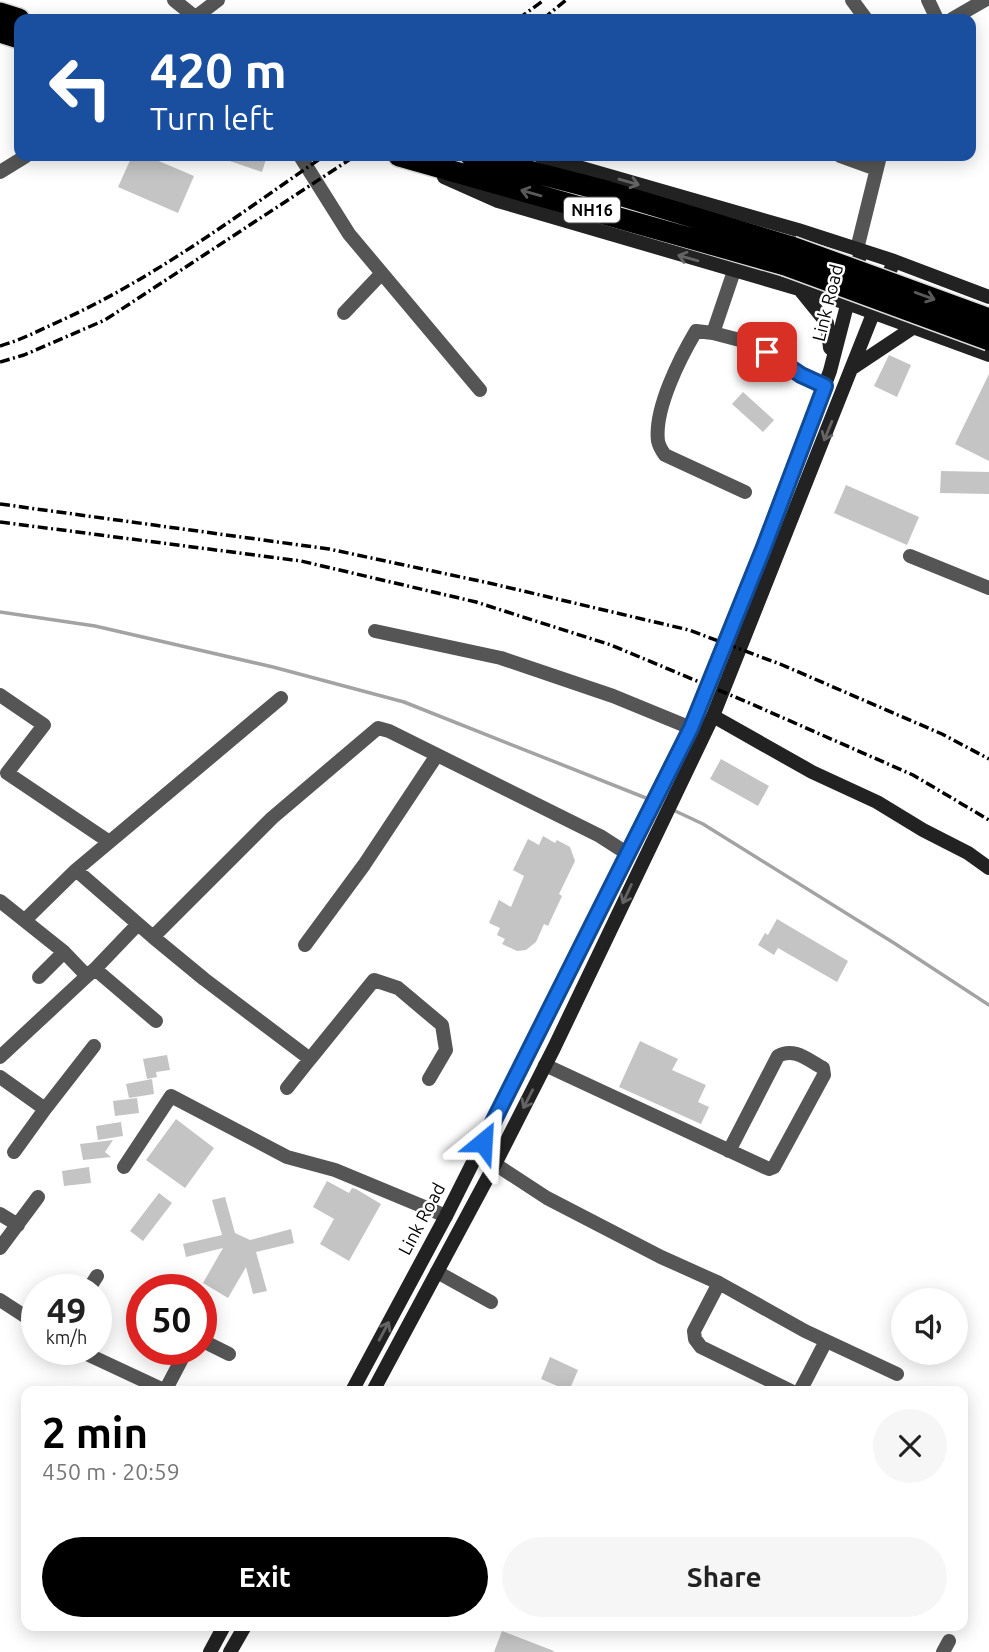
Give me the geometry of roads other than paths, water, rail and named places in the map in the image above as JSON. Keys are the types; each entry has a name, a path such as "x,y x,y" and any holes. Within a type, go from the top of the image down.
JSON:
{"highway":[{"name":"NH16","path":"418,161 789,256 989,340"},
{"name":"NH16","path":"490,161 606,191 789,256 989,319"}],"main road":[{"path":"410,161 498,201 846,303 989,355"},
{"path":"557,161 894,261 989,297"},
{"name":"Link Road","path":"376,1386 495,1164 656,832 667,792 691,728 825,386 859,250"},
{"name":"Link Road","path":"355,1386 446,1216 643,824 667,792 713,716 894,261"},
{"path":"800,290 827,323 830,336 830,371"},
{"path":"853,368 914,327"},
{"path":"713,716 812,772 877,802 989,867"},
{"path":"210,1652 221,1631"},
{"path":"230,1652 242,1631"}],"street":[{"path":"174,0 190,14"},
{"path":"199,14 218,0"},
{"path":"961,14 985,0"},
{"path":"0,172 18,161"},
{"path":"303,161 349,234 480,390"},
{"path":"859,250 878,162"},
{"path":"713,334 734,271"},
{"path":"344,313 382,273"},
{"path":"746,492 665,456 658,443 658,422 677,365 696,331 755,344 801,375 825,386"},
{"path":"910,556 989,588"},
{"path":"375,631 501,658 613,696 691,728"},
{"path":"0,695 44,725 4,774 108,841"},
{"path":"25,920 108,841 281,698"},
{"path":"153,937 272,818 378,728 390,731 600,836 628,854"},
{"path":"305,945 364,865 437,755"},
{"path":"76,870 204,979 310,1059"},
{"path":"0,901 156,1021"},
{"path":"0,1057 91,972 138,923"},
{"path":"39,977 64,952"},
{"path":"287,1088 374,980 398,988 442,1025 446,1050 429,1079"},
{"path":"14,1152 94,1046"},
{"path":"545,1065 767,1169 774,1167 824,1075 823,1068 795,1053 786,1051 778,1056 729,1151"},
{"path":"0,1077 45,1109"},
{"path":"124,1167 171,1096 287,1157 335,1170 446,1216"},
{"path":"495,1164 547,1198 661,1257 719,1283 826,1341 897,1374"},
{"path":"0,1248 38,1197"},
{"path":"0,1214 18,1225"},
{"path":"437,1272 491,1301"},
{"path":"719,1283 694,1332 695,1339 701,1347 781,1386"},
{"path":"0,1300 21,1314"},
{"path":"803,1386 826,1341"},
{"path":"217,1348 229,1354"},
{"path":"110,1365 155,1386"},
{"path":"168,1386 179,1365"}],"waterway":[{"path":"0,612 95,626 273,667 404,702 651,800"},
{"path":"671,809 703,824 989,1005"}],"railway":[{"path":"525,14 544,0"},
{"path":"549,14 566,0"},
{"path":"0,346 60,321 129,285 195,244 317,161"},
{"path":"0,362 24,355 105,320 347,161"},
{"path":"0,504 329,549 689,630 780,664 942,734 989,759"},
{"path":"0,522 301,561 476,602 611,645 747,702 913,775 989,820"}]}
